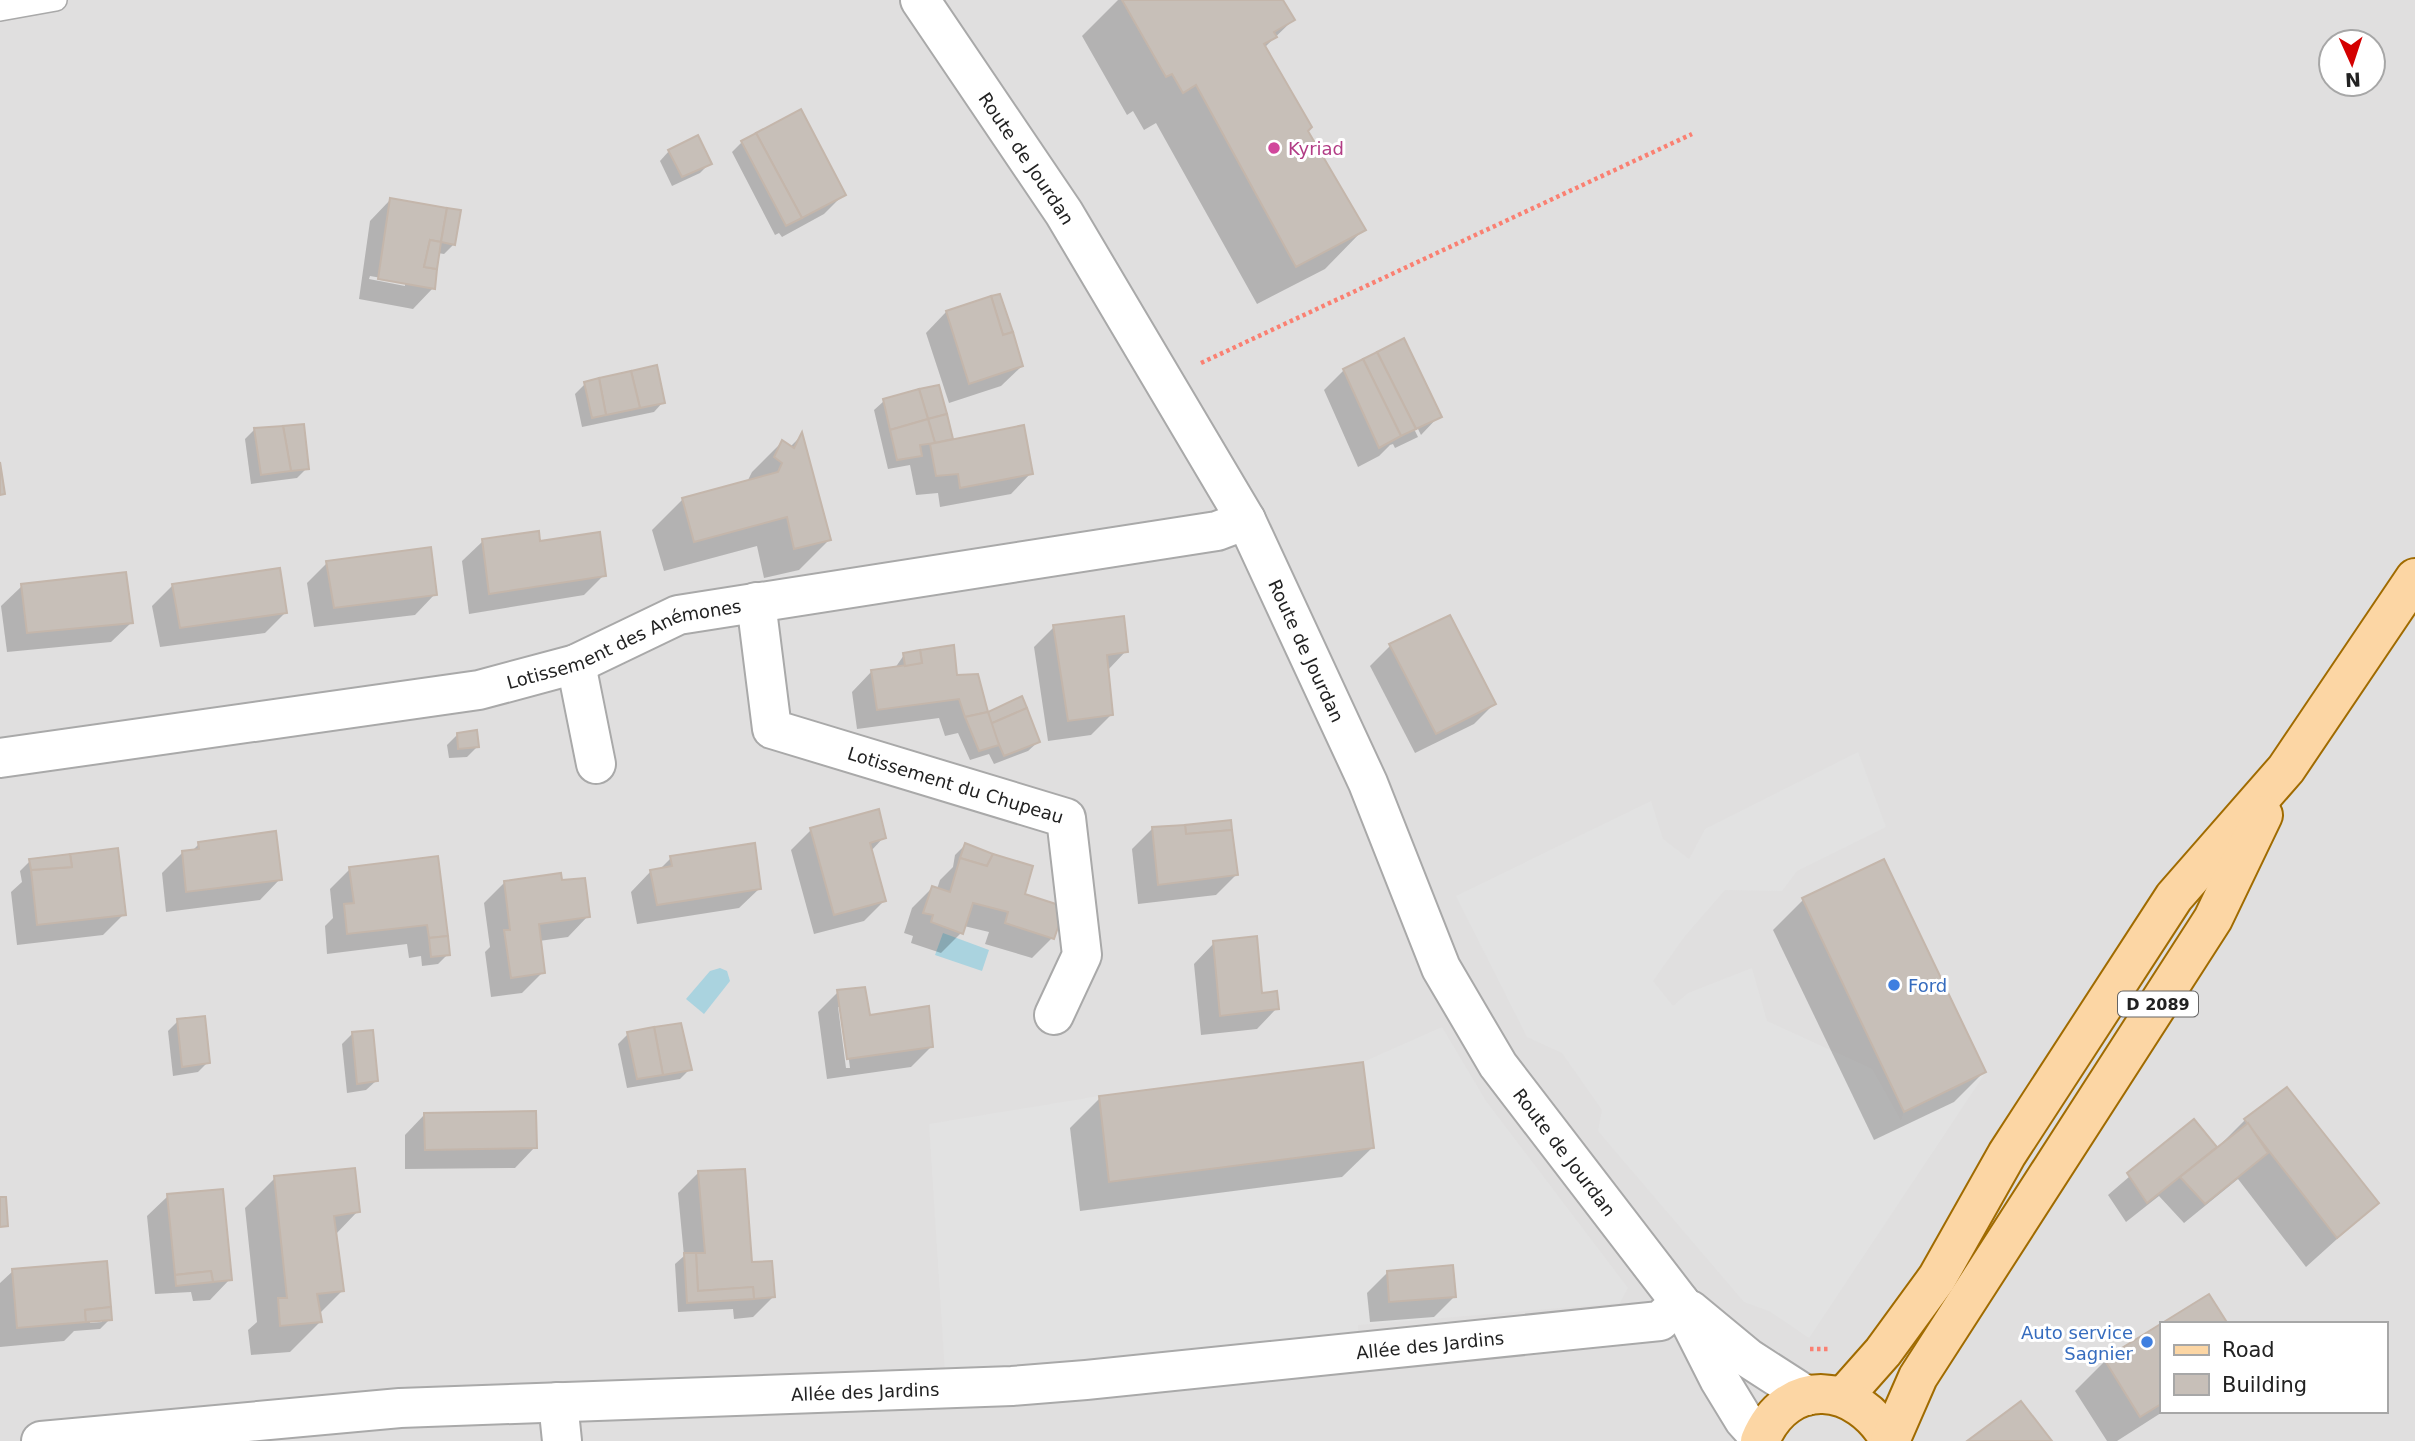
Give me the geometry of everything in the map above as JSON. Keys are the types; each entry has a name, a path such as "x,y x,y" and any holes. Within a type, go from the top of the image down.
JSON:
{"main road":[{"name":"D 2089","path":"1826,1396 1883,1352 1937,1278 2007,1154 2174,897 2286,769 2415,578"},
{"name":"D 2089","path":"1890,1441 1918,1377 2213,919 2286,769"},
{"path":"1760,1440 1773,1416 1826,1396 1872,1414 1890,1441"}],"street":[{"name":"Route de Jourdan","path":"920,0 1064,213 1246,520 1368,783 1441,968 1498,1065 1680,1302 1719,1379 1744,1420 1760,1440"},
{"name":"Lotissement des Anémones","path":"0,758 479,690 576,664 678,615 1217,531 1246,520"},
{"name":"Lotissement du Chupeau","path":"756,602 772,729 1066,818 1082,955 1054,1015"},
{"path":"576,664 596,764"},
{"name":"Route de Jourdan","path":"1680,1302 1748,1358 1826,1396"},
{"name":"Allée des Jardins","path":"41,1441 400,1408 1012,1386 1086,1380 1660,1321 1680,1302"},
{"path":"558,1402 562,1441"}],"lane":[{"path":"0,10 56,0"}],"path":[{"path":"1164,381 1692,134"}],"shaded area":[{"path":"0,0 2415,0 2415,1441 0,1441"},
{"path":"1858,752 1886,827 1797,871 1782,891 1725,890 1685,936 1653,981 1673,1006 1688,993 1752,968 1767,1021 1872,1069 1901,1121 1904,1112 1986,1072 1809,1338 1769,1311 1744,1302 1598,1131 1602,1110 1562,1053 1527,1037 1456,896 1651,801 1663,839 1689,859 1705,829"},
{"path":"1442,1027 1486,1101 1628,1288 1620,1303 1358,1325 1358,1338 945,1373 929,1124 1099,1096 1110,1182 1374,1148 1363,1062"}],"water":[{"path":"943,933 989,950 982,971 935,955"},
{"path":"720,968 727,971 730,981 704,1014 686,999 710,971"}],"building":[{"name":"Kyriad","path":"1122,0 1283,0 1295,20 1274,32 1277,37 1264,44 1312,127 1308,131 1366,230 1296,267 1196,85 1183,93 1172,74 1166,77"},
{"path":"801,109 846,195 802,218 756,133"},
{"path":"756,133 802,218 786,226 741,141"},
{"path":"698,135 712,164 682,177 668,150"},
{"path":"390,198 447,208 441,242 430,240 424,267 437,269 435,289 378,279"},
{"path":"447,208 461,210 455,245 441,242"},
{"path":"430,240 441,242 437,269 424,267"},
{"path":"1000,294 1013,332 1003,335 991,296"},
{"path":"991,296 1003,335 1013,332 1023,366 969,384 946,311"},
{"path":"1404,338 1442,417 1416,429 1377,352"},
{"path":"1377,352 1416,429 1401,436 1363,359"},
{"path":"1363,359 1401,436 1379,448 1343,369"},
{"path":"657,365 665,403 640,408 631,371"},
{"path":"631,371 640,408 606,415 599,378"},
{"path":"599,378 606,415 592,418 584,382"},
{"path":"939,385 947,414 928,419 919,389"},
{"path":"919,389 928,419 890,430 883,399"},
{"path":"947,414 953,439 935,443 928,419"},
{"path":"928,419 935,443 920,445 922,456 897,460 890,430"},
{"path":"304,424 309,469 291,471 283,426"},
{"path":"1024,425 1033,474 960,488 958,474 936,476 930,444"},
{"path":"283,426 291,471 261,475 254,428"},
{"path":"802,432 831,540 794,549 787,517 694,542 682,498 778,472 782,463 774,457 782,440 794,448"},
{"path":"0,462 5,494 0,495"},
{"path":"539,531 540,541 600,532 606,576 489,594 482,539"},
{"path":"431,547 437,595 334,608 326,561"},
{"path":"280,568 287,613 180,628 172,584"},
{"path":"126,572 133,623 27,633 21,584"},
{"path":"1450,615 1496,704 1436,734 1389,644"},
{"path":"1124,616 1128,652 1107,655 1113,715 1068,721 1053,625"},
{"path":"954,645 957,675 978,674 988,712 965,717 959,699 877,710 871,670 922,663 920,650"},
{"path":"920,650 922,663 905,666 903,653"},
{"path":"1022,696 1027,708 990,724 988,712"},
{"path":"1027,708 1040,742 1004,756 990,724"},
{"path":"988,712 999,745 979,751 965,717"},
{"path":"477,730 479,747 458,749 457,733"},
{"path":"879,809 886,838 870,843 886,901 834,915 810,828"},
{"path":"1231,820 1232,830 1186,834 1185,825"},
{"path":"1185,825 1186,834 1232,830 1238,875 1158,885 1152,827"},
{"path":"276,831 282,880 186,892 182,851 199,849 198,842"},
{"path":"755,843 761,889 657,905 650,870 672,866 670,856"},
{"path":"965,843 993,854 987,866 960,858"},
{"path":"118,848 126,915 37,925 31,870 72,867 70,854"},
{"path":"70,854 72,867 31,870 29,859"},
{"path":"993,854 1033,866 1025,894 1065,907 1054,939 1005,923 1008,912 973,903 963,934 931,922 933,915 923,913 932,886 950,892 960,858 987,866"},
{"path":"438,856 448,936 429,938 427,925 347,934 344,904 354,903 349,867"},
{"name":"Ford","path":"1884,859 1986,1072 1904,1112 1802,898"},
{"path":"561,873 562,880 585,878 590,917 539,924 545,973 511,978 504,930 510,930 504,881"},
{"path":"448,936 450,955 431,957 429,938"},
{"path":"1257,936 1262,993 1277,991 1279,1009 1220,1016 1213,941"},
{"path":"865,987 870,1015 929,1006 933,1047 847,1059 837,990"},
{"path":"205,1016 210,1063 182,1067 177,1019"},
{"path":"681,1023 692,1070 663,1075 654,1027"},
{"path":"654,1027 663,1075 637,1079 627,1032"},
{"path":"373,1030 378,1081 357,1084 352,1032"},
{"path":"1363,1062 1374,1148 1109,1182 1099,1096"},
{"path":"2287,1087 2379,1203 2337,1238 2244,1119"},
{"path":"536,1111 537,1148 425,1150 424,1113"},
{"path":"2194,1119 2217,1147 2147,1203 2127,1173"},
{"path":"2248,1123 2268,1153 2205,1204 2180,1177"},
{"path":"355,1168 360,1212 334,1216 344,1291 317,1294 322,1322 280,1326 278,1298 287,1298 274,1176"},
{"path":"745,1169 752,1262 772,1261 775,1297 754,1299 753,1287 698,1291 696,1253 705,1253 698,1171"},
{"path":"223,1189 232,1280 213,1282 211,1271 175,1275 167,1194"},
{"path":"0,1197 6,1197 8,1226 0,1227"},
{"path":"684,1253 696,1253 698,1291 753,1287 754,1299 687,1303"},
{"path":"107,1261 111,1307 85,1310 86,1322 17,1328 12,1269"},
{"path":"1453,1265 1456,1297 1389,1302 1387,1271"},
{"path":"211,1271 213,1282 176,1286 175,1275"},
{"name":"Auto service Sagnier","path":"2209,1294 2227,1322 2164,1322"},
{"path":"111,1307 112,1320 86,1322 85,1310"},
{"name":"Auto service Sagnier","path":"2160,1324 2160,1405 2140,1417 2104,1359"},
{"path":"2021,1401 2052,1441 1967,1441"}],"place":[{"name":"Kyriad","path":"1274,148"},
{"name":"Ford","path":"1894,985"},
{"name":"Auto service Sagnier","path":"2147,1342"}]}
